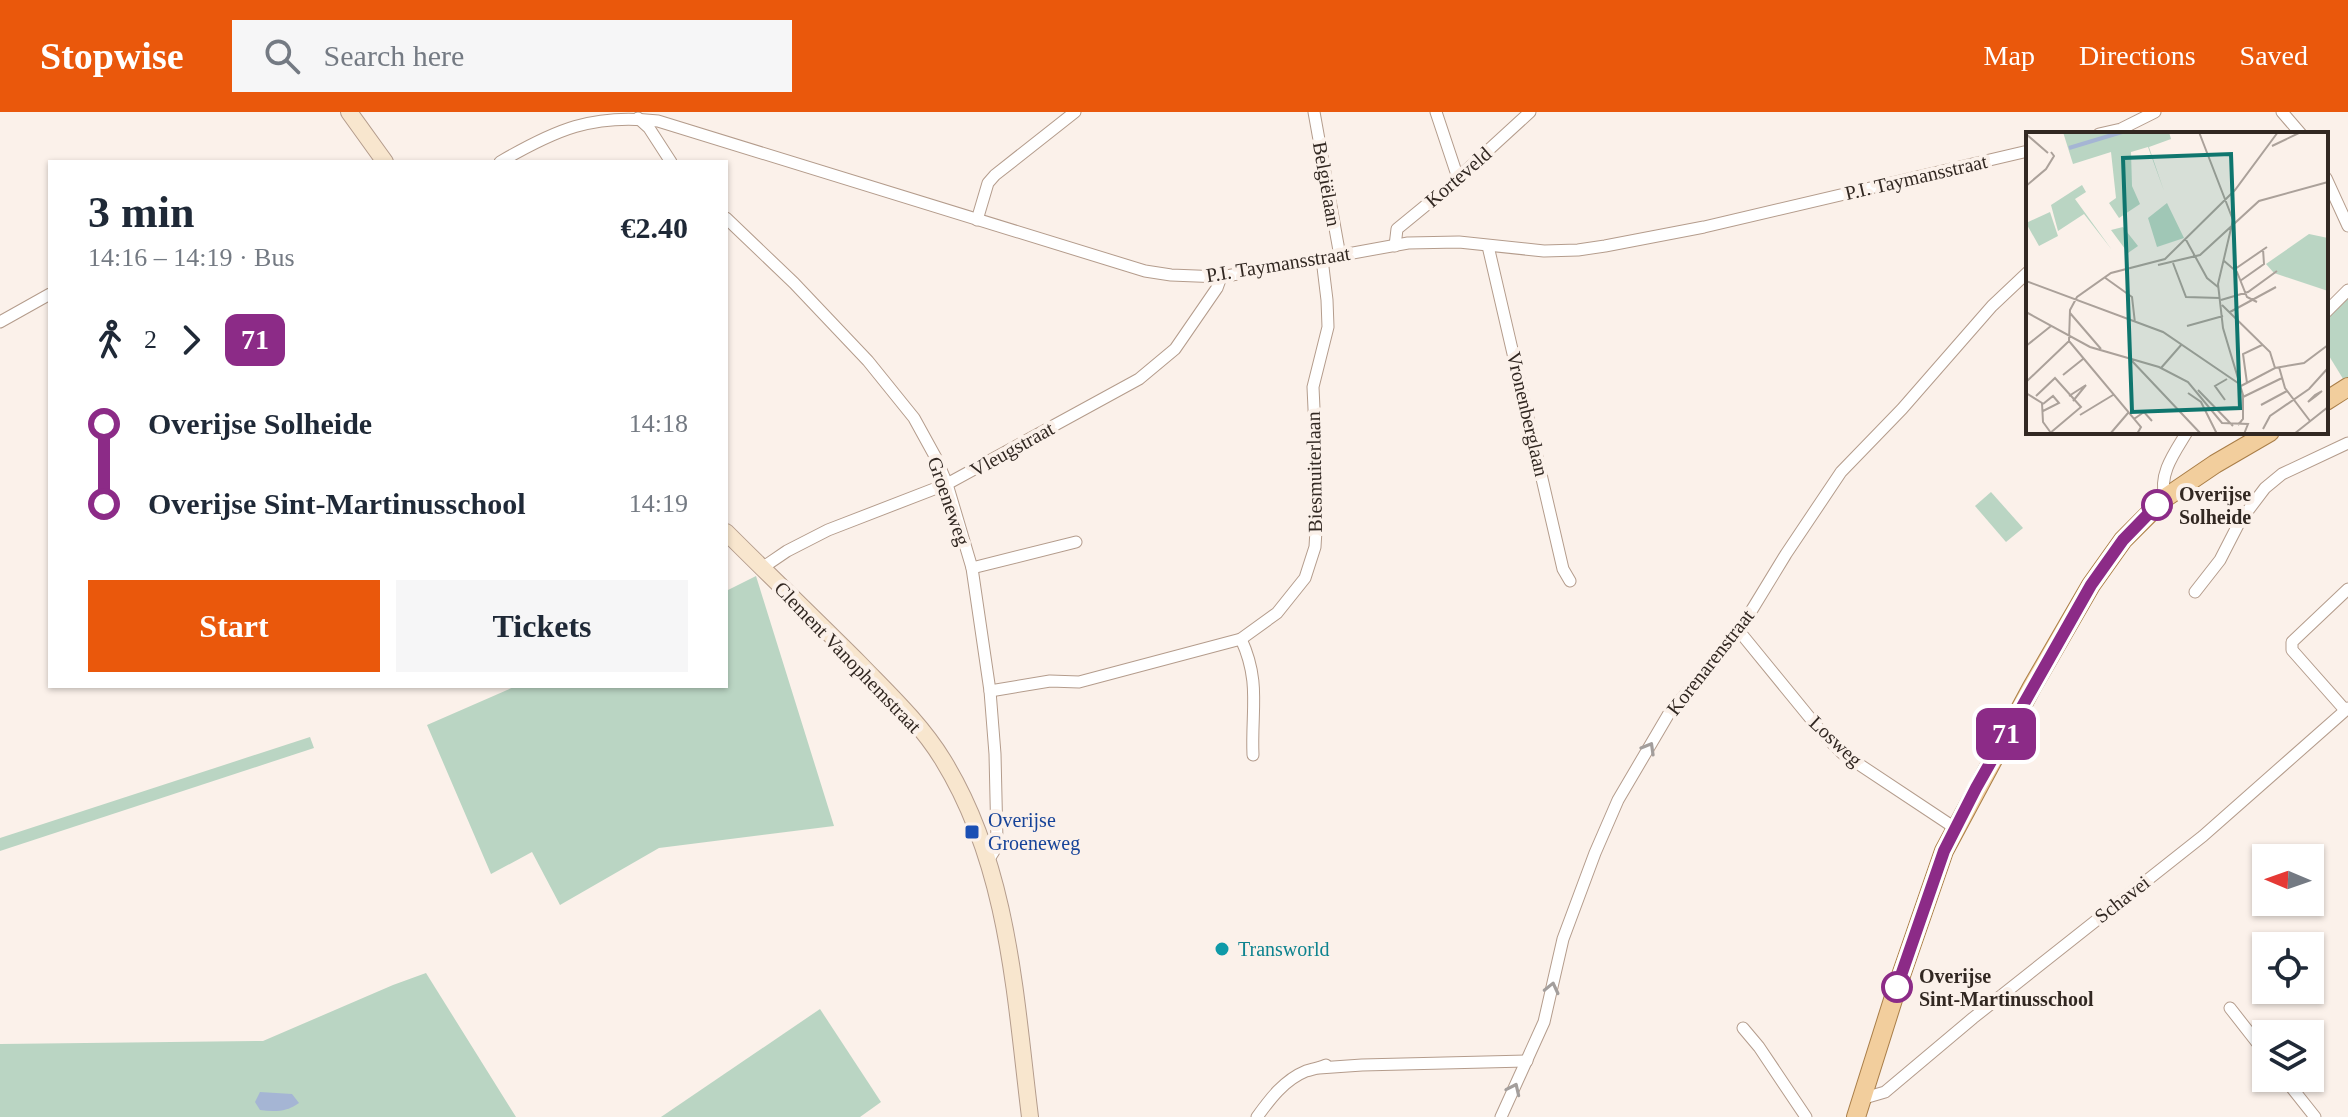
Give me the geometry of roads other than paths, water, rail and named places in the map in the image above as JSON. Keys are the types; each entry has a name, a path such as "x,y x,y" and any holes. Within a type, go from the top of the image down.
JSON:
{"main road":[{"path":"2328,400 2348,387"},
{"path":"1859,1108 1938,868 1955,828 2091,585 2123,540 2165,498 2267,434"}],"street":[{"path":"349,112 384,160"},
{"name":"Belgiëlaan","path":"1314,112 1340,256"},
{"path":"1436,112 1458,178"},
{"name":"Korteveld","path":"1395,246 1397,229 1530,112"},
{"path":"2282,112 2299,132"},
{"path":"2121,131 2152,113"},
{"path":"977,220 988,183 1067,114"},
{"path":"634,115 649,128 670,160"},
{"name":"P.I. Taymansstraat","path":"503,160 540,139 575,126 634,115 1145,271 1221,277 1408,243 1459,242 1544,251 1605,246 1704,227 2026,151"},
{"path":"2328,182 2348,226"},
{"name":"Groeneweg","path":"728,220 794,283 868,361 924,432 947,484 972,568 990,691 997,841 989,859"},
{"name":"Vronenberglaan","path":"1488,246 1563,569 1570,581"},
{"name":"Biesmuiterlaan","path":"990,691 1050,681 1079,682 1241,639 1277,613 1305,578 1315,547 1318,496 1313,387 1328,327 1322,259"},
{"name":"Korenarenstraat","path":"1501,1117 1544,1022 1563,939 1595,853 1618,800 1668,715 1739,631 1841,472 1902,409 1992,306 2026,274"},
{"name":"Vleugstraat","path":"762,568 828,530 947,484 1139,379 1175,349 1198,318 1221,277"},
{"path":"2328,310 2348,290"},
{"path":"0,322 48,295"},
{"path":"2165,498 2162,486 2165,471 2186,434"},
{"path":"2195,592 2220,560 2240,521 2265,488 2282,474 2348,443"},
{"name":"Clement Vanophemstraat","path":"728,534 905,710 943,759 970,811 989,859 1002,912 1030,1117"},
{"path":"972,568 1076,542"},
{"path":"2347,709 2292,650 2292,642 2348,589"},
{"name":"Losweg","path":"1739,631 1842,753 1955,828"},
{"path":"1241,639 1255,681 1253,755"},
{"name":"Schavei","path":"1859,1108 1892,1085 2203,836 2347,709"},
{"path":"2230,1008 2252,1036"},
{"path":"1743,1028 1806,1117"},
{"path":"1257,1117 1290,1080 1319,1068 1527,1061"},
{"path":"1868,1081 1883,1086 1892,1085"},
{"path":"2295,1092 2315,1117"}],"water":[{"path":"260,1092 292,1094 299,1103 280,1111 260,1110 255,1102"}],"place":[{"name":"Overijse Solheide","path":"2157,505"},
{"name":"Overijse Groeneweg","path":"972,832"},
{"name":"Transworld","path":"1222,949"},
{"name":"Overijse Sint-Martinusschool","path":"1897,987"}]}
